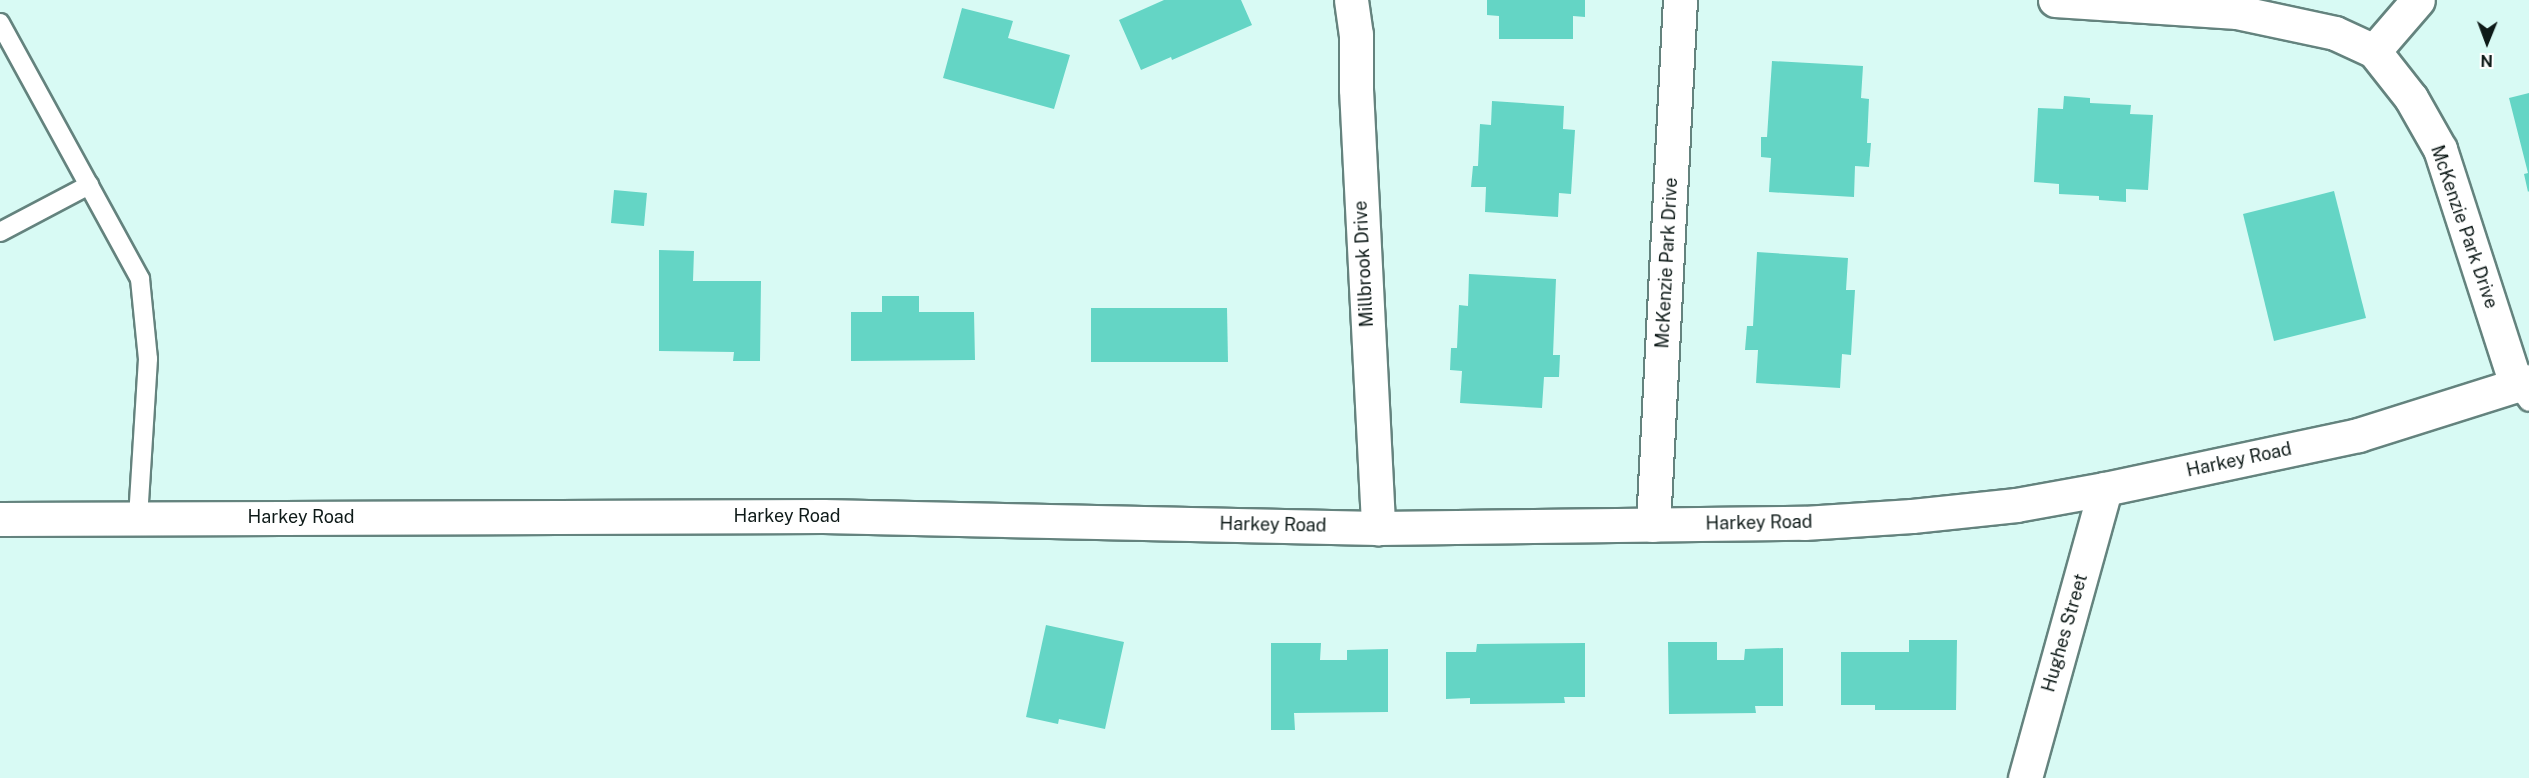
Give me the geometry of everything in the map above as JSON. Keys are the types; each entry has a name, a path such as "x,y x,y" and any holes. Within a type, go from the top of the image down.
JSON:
{"street":[{"name":"Millbrook Drive","path":"1351,0 1356,34 1356,89 1378,528"},
{"name":"McKenzie Park Drive","path":"1653,525 1680,0"},
{"name":"McKenzie Park Drive","path":"2055,0 2237,12 2335,33 2374,51 2411,98 2440,149 2525,389"},
{"path":"2374,51 2418,0"},
{"name":"Harkey Road","path":"0,519 823,516 1378,528 1804,523 1912,516 2016,505 2105,489 2358,435 2525,389"},
{"name":"Hughes Street","path":"2025,778 2105,489"}],"lane":[{"path":"0,23 140,279 148,359 138,518"},
{"path":"0,232 89,185"}],"building":[{"path":"1164,0 1241,0 1252,25 1172,60 1171,57 1141,70 1119,20"},
{"path":"1487,0 1585,0 1585,17 1573,16 1573,39 1499,39 1499,16 1487,15"},
{"path":"962,8 1013,21 1008,38 1070,55 1054,109 943,78"},
{"path":"1772,61 1863,66 1861,98 1869,99 1867,143 1871,143 1869,167 1855,166 1854,197 1769,192 1771,158 1761,157 1761,137 1767,137"},
{"path":"2529,93 2528,192 2524,174 2528,173 2509,98"},
{"path":"2064,96 2090,98 2090,103 2131,105 2130,114 2153,115 2148,190 2126,189 2126,202 2099,200 2099,196 2059,194 2059,184 2034,182 2038,108 2063,109"},
{"path":"1492,101 1564,106 1563,129 1575,130 1571,194 1559,193 1558,217 1485,212 1486,187 1471,187 1473,166 1478,166 1480,124 1491,125"},
{"path":"614,190 647,193 644,226 611,223"},
{"path":"2334,191 2366,318 2274,341 2243,214"},
{"path":"659,250 694,251 693,281 761,281 760,361 733,361 734,352 659,351"},
{"path":"1757,252 1848,258 1846,290 1855,290 1851,355 1842,354 1840,388 1756,383 1758,350 1745,350 1747,326 1753,326"},
{"path":"1469,274 1556,279 1553,355 1560,355 1559,377 1544,377 1542,408 1460,403 1462,371 1450,370 1451,348 1457,348 1459,305 1468,306"},
{"path":"882,296 919,296 919,312 974,312 975,360 851,361 851,312 882,312"},
{"path":"1091,308 1227,308 1228,362 1091,362"},
{"path":"1046,625 1124,642 1105,729 1059,719 1058,724 1026,717"},
{"path":"1909,640 1957,640 1956,710 1875,710 1875,705 1841,705 1841,652 1909,652"},
{"path":"1668,642 1717,642 1717,660 1744,660 1745,649 1783,648 1783,706 1755,706 1756,713 1669,714"},
{"path":"1271,643 1321,643 1320,660 1347,660 1347,650 1388,649 1388,712 1294,713 1295,730 1271,730"},
{"path":"1585,643 1585,697 1564,697 1565,703 1470,704 1470,698 1446,699 1446,652 1476,652 1477,644"}]}
